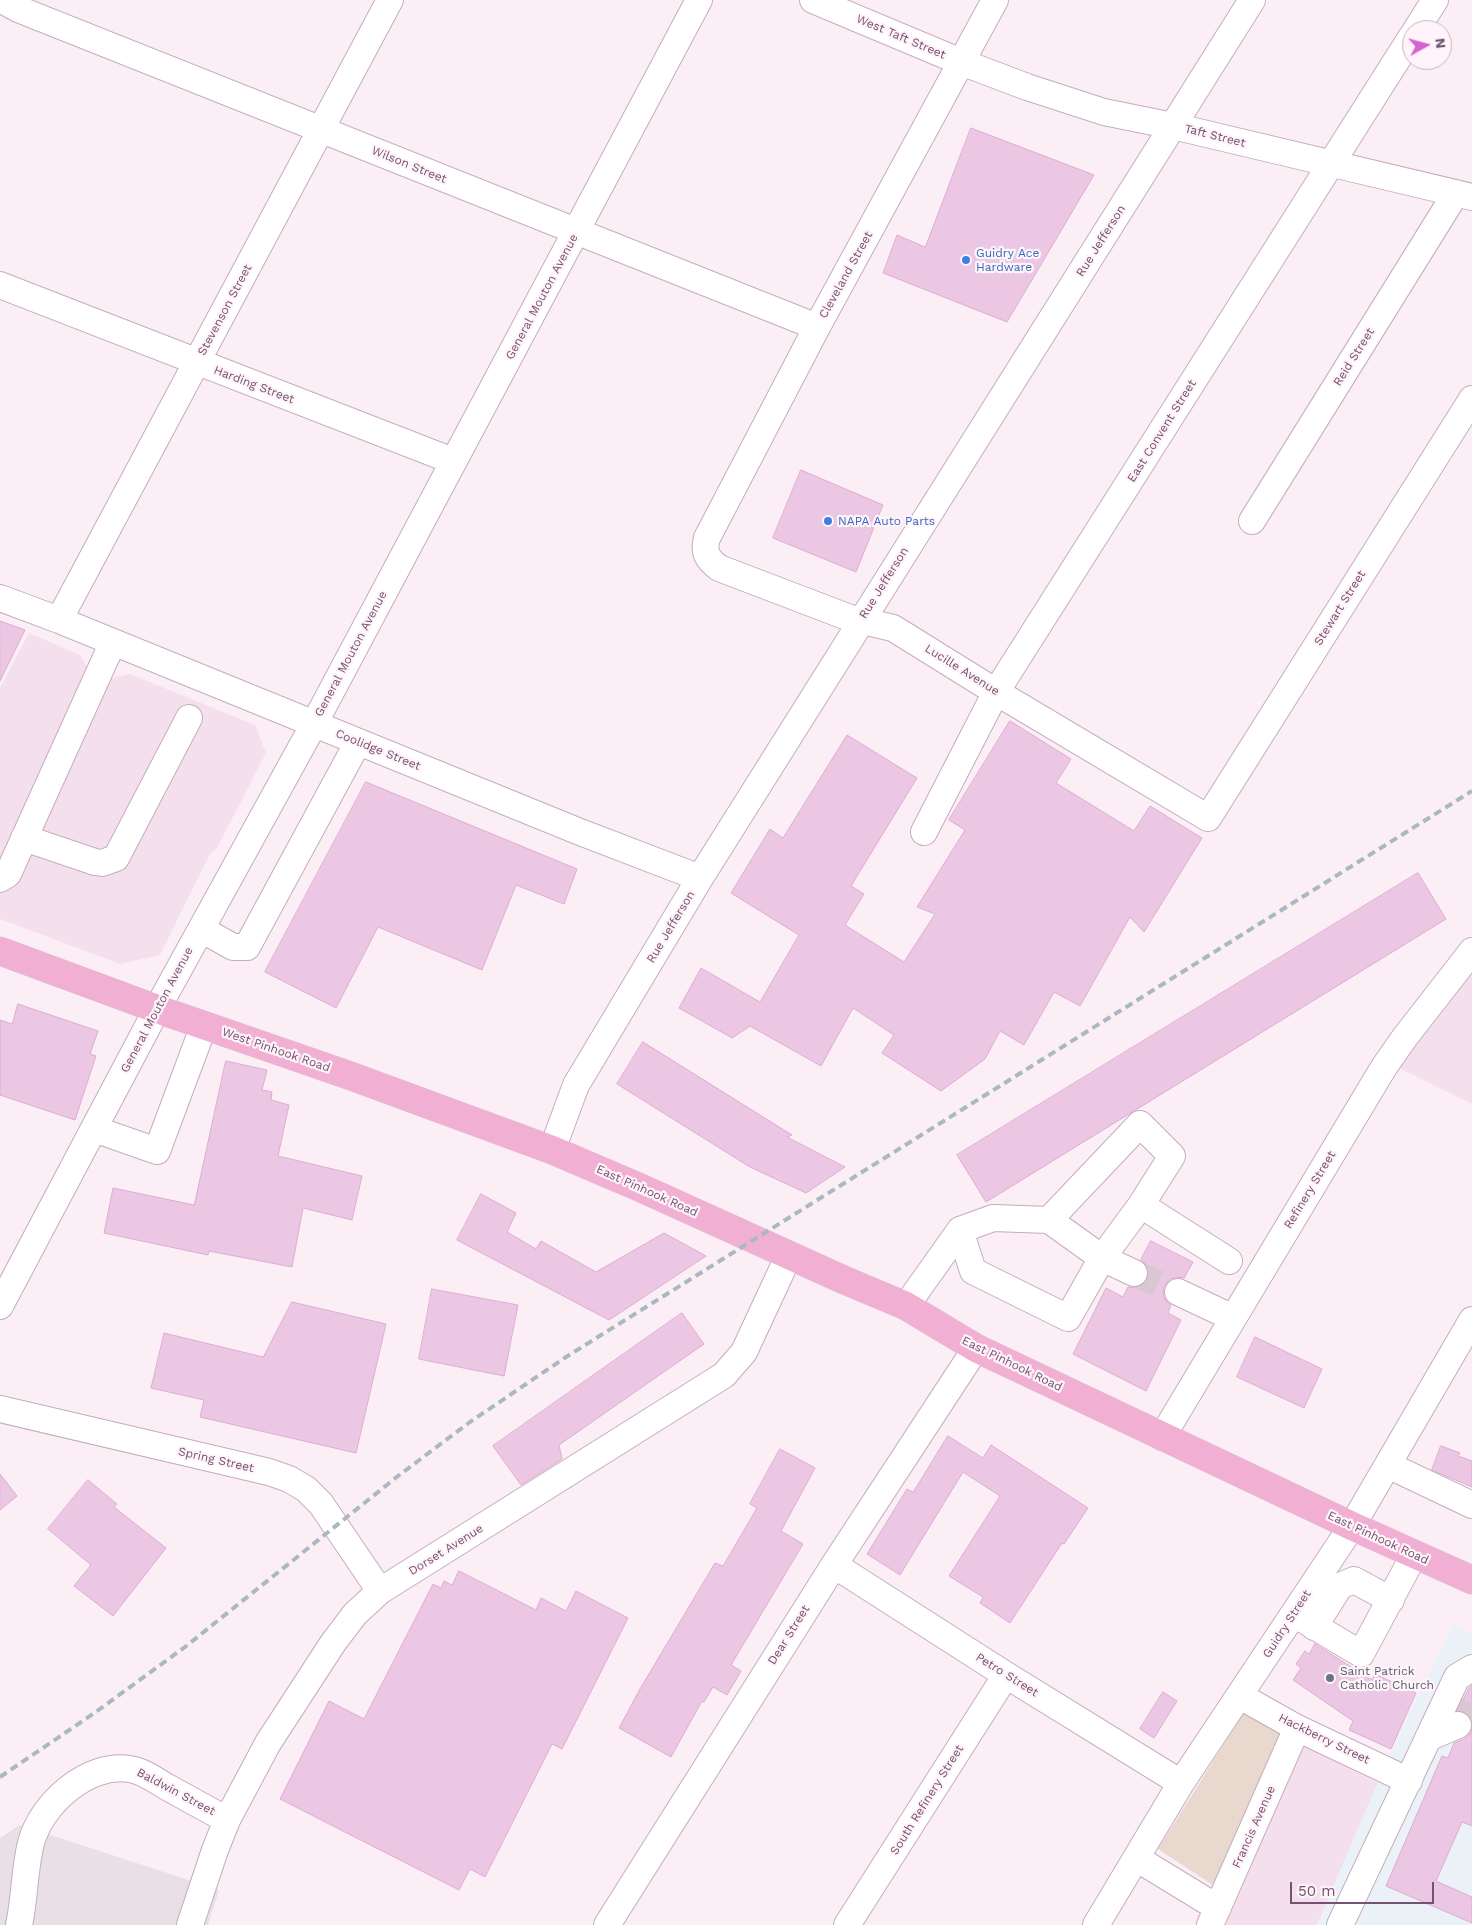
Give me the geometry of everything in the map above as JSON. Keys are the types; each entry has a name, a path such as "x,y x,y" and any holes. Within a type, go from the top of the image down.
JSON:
{"main road":[{"name":"West Pinhook Road","path":"0,951 552,1150"},
{"name":"East Pinhook Road","path":"552,1150 906,1306 976,1348 1352,1526 1472,1580"}],"street":[{"name":"Wilson Street","path":"2,0 18,9 817,327"},
{"name":"Stevenson Street","path":"59,620 390,0"},
{"name":"General Mouton Avenue","path":"0,1306 157,1009 314,724 699,0"},
{"name":"West Taft Street","path":"813,0 962,62"},
{"name":"Cleveland Street","path":"704,552 707,538 817,327 995,0"},
{"name":"Rue Jefferson","path":"552,1150 576,1085 700,878 1252,0"},
{"path":"1422,20 1435,0"},
{"name":"East Convent Street","path":"924,832 996,692 1402,52"},
{"name":"Taft Street","path":"962,62 1068,101 1104,112 1173,126 1464,195"},
{"name":"Reid Street","path":"1252,521 1464,195"},
{"name":"Harding Street","path":"0,285 453,461"},
{"name":"Stewart Street","path":"1208,818 1472,399"},
{"name":"Lucille Avenue","path":"704,552 710,561 719,568 860,621 877,623 893,628 996,692 1208,818"},
{"name":"Coolidge Street","path":"0,598 700,878"},
{"path":"0,879 8,874 113,642"},
{"path":"24,838 95,862 102,863 116,858 189,718"},
{"path":"201,929 234,947 247,947 358,742"},
{"name":"Refinery Street","path":"1162,1437 1384,1067 1472,951"},
{"path":"94,1129 157,1151 204,1025"},
{"path":"960,1230 973,1271 1068,1318 1102,1258 1172,1156 1140,1124 1049,1220"},
{"path":"1140,1205 1229,1261"},
{"path":"906,1306 960,1230 993,1218 1049,1220 1102,1258 1134,1274"},
{"name":"Dorset Avenue","path":"190,1925 214,1850 227,1820 268,1743 355,1614 380,1591 724,1374 744,1352 789,1255"},
{"path":"1178,1292 1233,1318"},
{"name":"Guidry Street","path":"1096,1925 1181,1783 1240,1696 1304,1620 1352,1526 1472,1320"},
{"name":"Dear Street","path":"607,1925 834,1564 976,1348"},
{"name":"Spring Street","path":"0,1409 269,1472 288,1479 306,1489 321,1504 380,1591"},
{"path":"1388,1465 1472,1505"},
{"path":"1391,1600 1354,1580 1340,1586 1304,1620 1361,1654 1391,1600 1414,1555"},
{"name":"Petro Street","path":"834,1564 1006,1675 1181,1783"},
{"path":"1340,1925 1457,1677 1472,1668"},
{"name":"South Refinery Street","path":"847,1925 1006,1675"},
{"name":"Hackberry Street","path":"1240,1696 1297,1728 1409,1781"},
{"path":"1428,1738 1458,1726"},
{"name":"Francis Avenue","path":"1214,1917 1297,1728"},
{"name":"Baldwin Street","path":"19,1925 24,1902 26,1865 32,1841 41,1818 54,1800 70,1787 90,1777 116,1768 129,1769 140,1772 227,1820"},
{"path":"1136,1858 1214,1917"}],"shaded area":[{"path":"29,633 80,655 86,666 112,678 130,674 255,725 266,753 217,848 211,853 205,864 160,955 120,964 0,919 0,688"},
{"path":"1472,961 1472,1104 1395,1066"},
{"path":"1453,1624 1472,1634 1472,1925 1317,1925 1389,1756"},
{"path":"1246,1709 1288,1731 1216,1887 1158,1849"},
{"path":"1304,1746 1378,1783 1317,1925 1223,1925"},
{"path":"20,1825 219,1890 208,1925 0,1925 0,1838"}],"building":[{"path":"971,128 1094,175 1007,322 883,273 897,235 925,247"},
{"name":"NAPA Auto Parts","path":"801,470 883,505 856,572 773,538"},
{"path":"0,621 25,630 0,681"},
{"path":"1010,721 1071,759 1056,783 1134,831 1150,806 1202,838 1144,932 1130,917 1080,1006 1054,992 1024,1045 1000,1031 985,1059 941,1091 882,1053 894,1035 853,1008 821,1066 750,1026 732,1038 679,1008 701,968 760,1002 799,935 731,893 770,829 783,838 847,735 917,778 851,886 864,894 845,925 904,962 935,914 917,907 965,830 949,820"},
{"path":"366,782 577,869 564,904 516,885 482,970 378,927 336,1008 265,972"},
{"path":"1418,873 1446,919 986,1202 957,1155"},
{"path":"18,1004 98,1031 90,1054 96,1056 75,1120 0,1095 0,1020 12,1024"},
{"path":"643,1042 792,1135 787,1137 845,1167 806,1193 750,1167 617,1084"},
{"path":"226,1061 267,1070 262,1090 272,1092 271,1100 289,1105 278,1156 362,1176 352,1220 303,1208 292,1267 209,1251 208,1255 104,1233 113,1188 194,1205"},
{"path":"481,1194 516,1213 507,1232 536,1249 541,1241 596,1272 664,1233 706,1256 609,1320 457,1240"},
{"path":"1151,1241 1193,1262 1184,1278 1170,1279 1164,1286 1163,1294 1165,1300 1171,1305 1168,1313 1181,1320 1146,1391 1073,1354 1106,1288 1123,1297 1128,1287 1136,1288 1142,1286 1147,1280 1149,1271 1147,1265 1141,1260"},
{"path":"432,1289 518,1305 504,1376 419,1359"},
{"path":"292,1302 386,1324 356,1453 200,1417 204,1400 151,1388 164,1333 263,1357"},
{"path":"682,1313 704,1344 559,1445 562,1459 521,1485 493,1446"},
{"path":"1255,1337 1322,1369 1304,1408 1237,1377"},
{"path":"948,1436 983,1458 991,1445 1088,1508 1064,1544 1062,1543 1010,1623 980,1603 983,1597 949,1576 1000,1496 963,1472 900,1575 867,1554 907,1489 913,1492"},
{"path":"1441,1446 1460,1453 1458,1456 1472,1461 1472,1487 1432,1470"},
{"path":"780,1449 815,1468 781,1531 803,1544 731,1665 741,1671 727,1695 713,1687 704,1702 702,1701 671,1757 619,1728 715,1563 723,1566 757,1508 750,1504"},
{"path":"0,1474 17,1496 0,1510"},
{"path":"88,1480 117,1504 114,1507 166,1548 113,1616 74,1586 91,1565 48,1529"},
{"path":"459,1571 536,1610 541,1598 566,1611 576,1591 628,1618 562,1749 552,1744 485,1877 470,1869 459,1890 280,1799 329,1701 364,1719 433,1584 441,1588 444,1581 452,1585"},
{"path":"1315,1644 1372,1680 1375,1674 1416,1693 1391,1749 1349,1730 1353,1721 1293,1680 1301,1668 1296,1664 1305,1651 1309,1654"},
{"path":"1472,1685 1472,1720 1467,1713 1458,1710"},
{"path":"1163,1692 1177,1701 1154,1738 1140,1729"},
{"path":"1472,1729 1472,1826 1462,1822 1436,1881 1472,1897 1472,1923 1386,1886 1442,1756 1448,1758 1454,1743 1464,1739 1470,1734"}],"tunnel":[{"path":"1134,1273 1178,1292"},
{"path":"1458,1725 1472,1699"}],"railway":[{"path":"0,1777 93,1714 185,1647 398,1476 470,1422 566,1357 1472,791"}],"place":[{"name":"Guidry Ace Hardware","path":"966,260"},
{"name":"NAPA Auto Parts","path":"828,521"},
{"name":"Saint Patrick Catholic Church","path":"1330,1678"}]}
